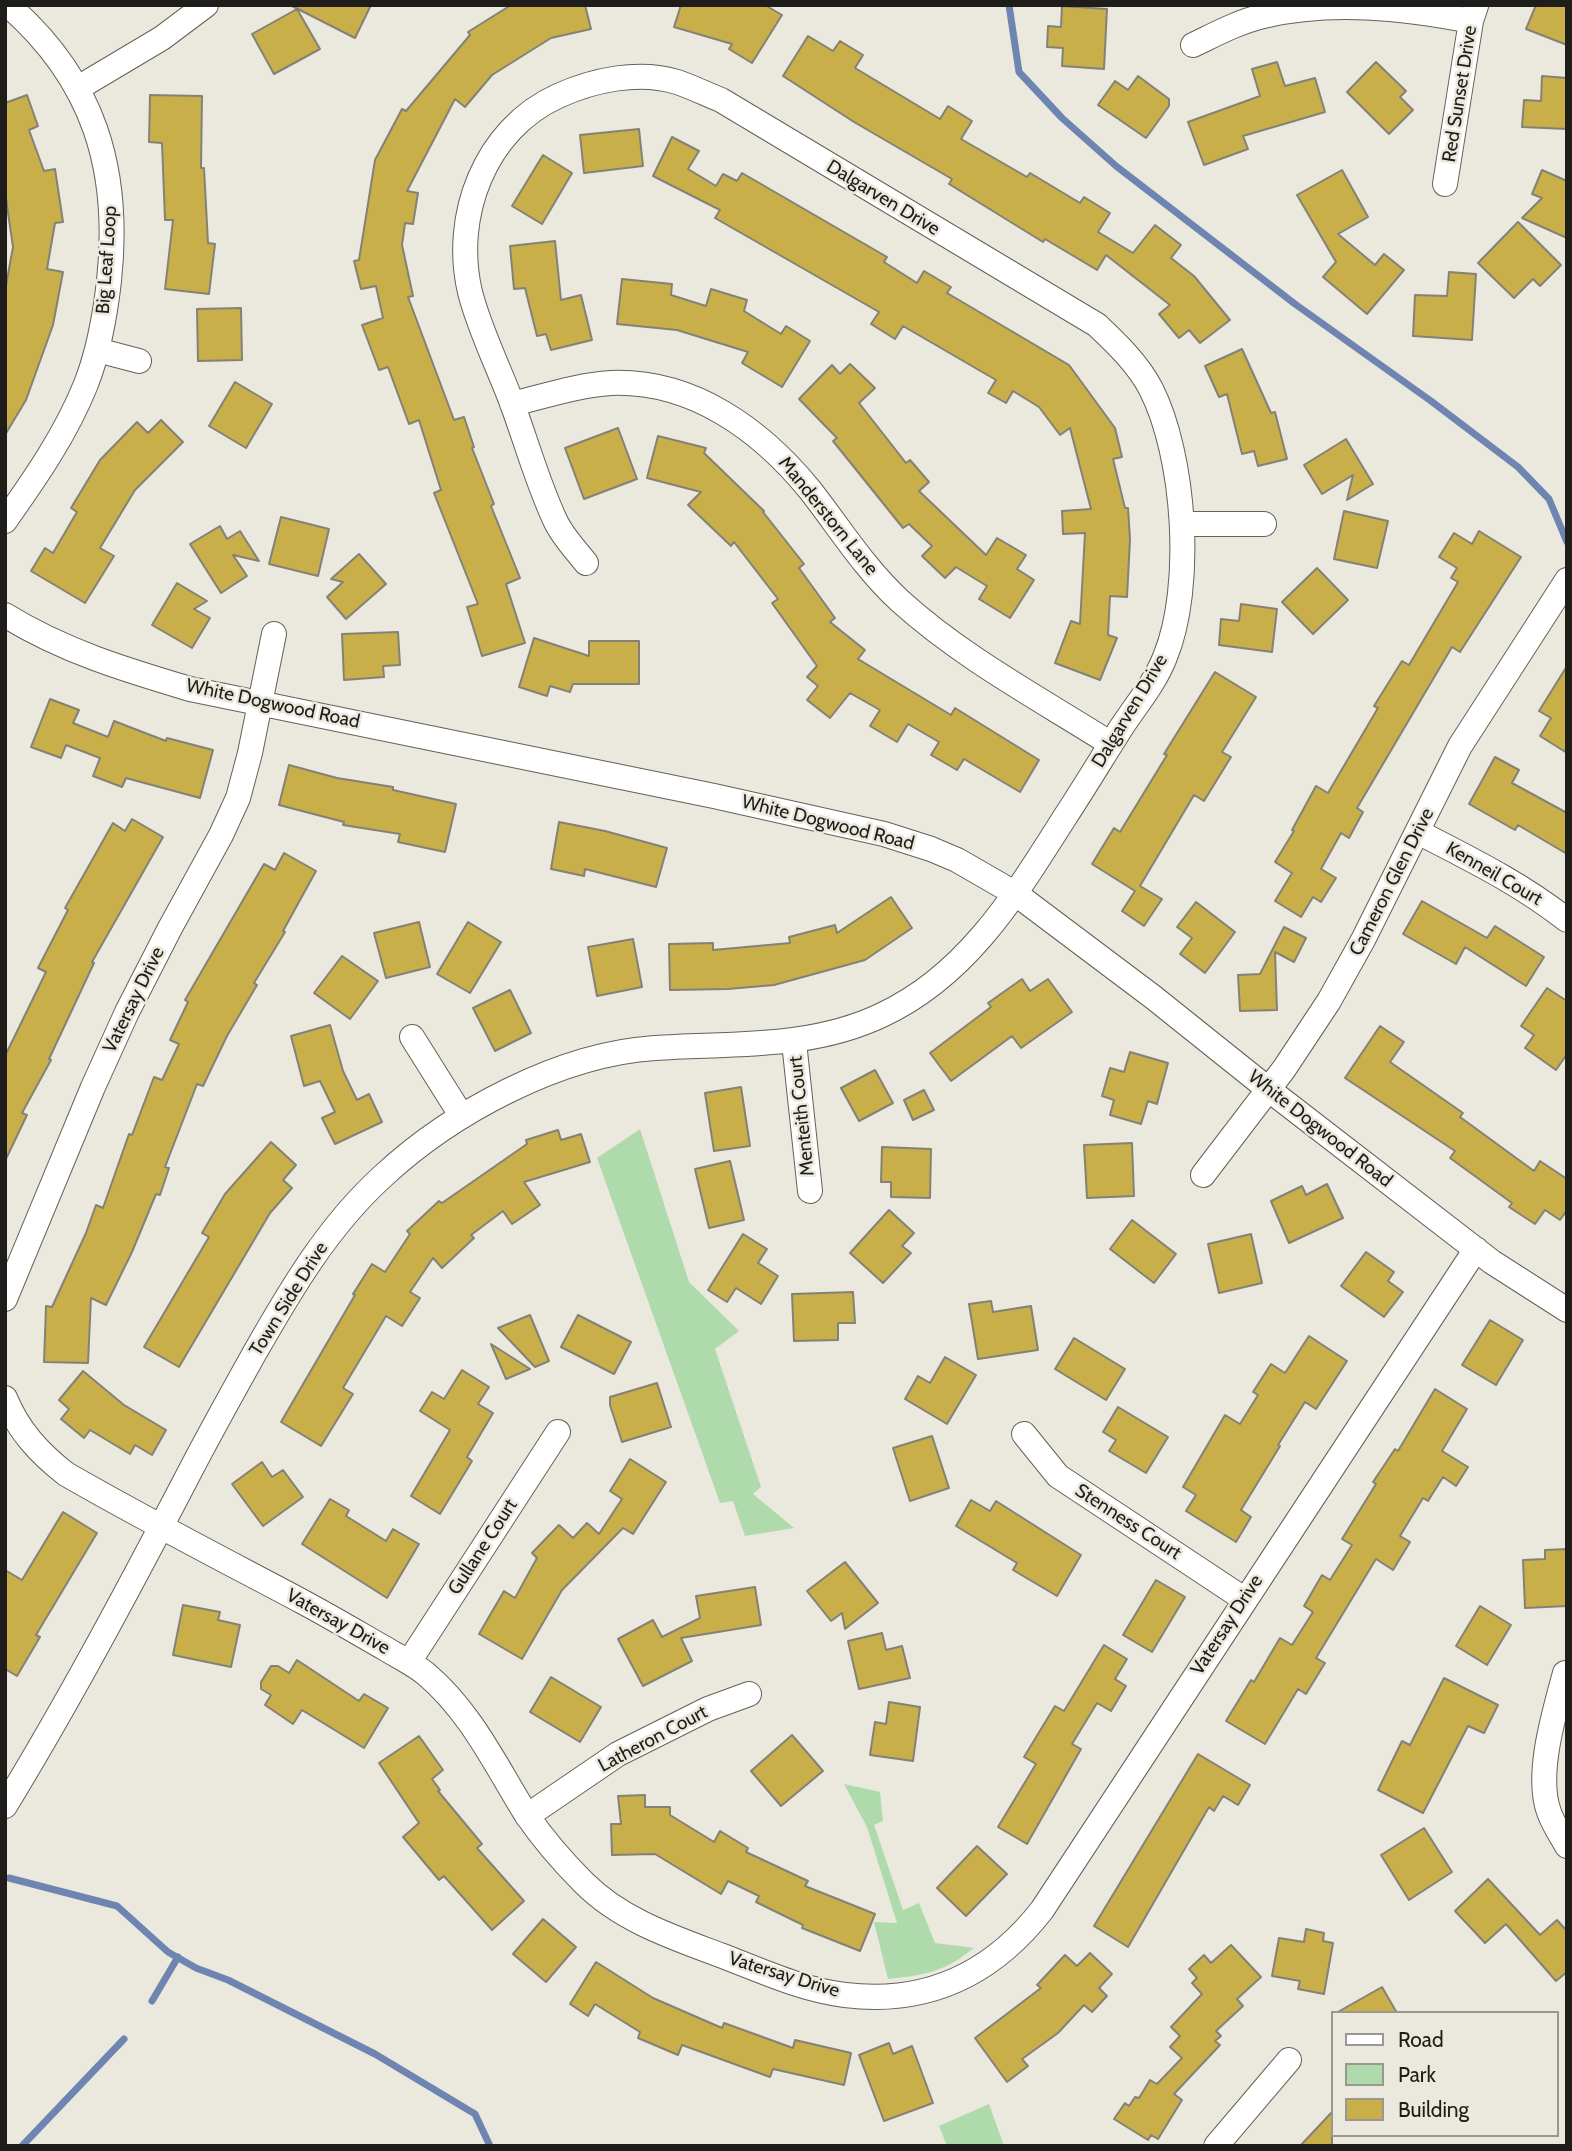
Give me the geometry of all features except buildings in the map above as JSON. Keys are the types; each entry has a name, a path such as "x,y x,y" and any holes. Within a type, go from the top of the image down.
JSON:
{"street":[{"name":"Big Leaf Loop","path":"5,521 60,439 86,384 105,315 113,211 110,178 94,124 78,89 44,38 8,5"},
{"path":"78,89 162,38 206,5"},
{"path":"1193,45 1260,16 1301,8 1378,7 1474,13"},
{"name":"Red Sunset Drive","path":"1445,184 1474,13"},
{"name":"Dalgarven Drive","path":"586,563 556,523 471,293 466,268 465,243 470,205 480,175 498,145 517,123 540,104 581,86 614,80 652,78 675,81 721,100 1097,325 1125,351 1150,387 1171,447 1182,524 1181,586 1176,625 1159,672 1016,894"},
{"path":"97,350 139,361"},
{"name":"Manderstorn Lane","path":"512,404 587,386 629,383 690,397 716,408 747,427 778,454 897,599 926,624 1111,744"},
{"path":"1182,524 1264,524"},
{"name":"Cameron Glen Drive","path":"1203,1175 1268,1089 1329,1001 1460,747 1567,580"},
{"name":"White Dogwood Road","path":"5,615 61,645 112,665 190,689 884,834 957,860 1016,894 1153,997 1476,1249 1521,1282 1567,1310"},
{"name":"Vatersay Drive","path":"5,1299 127,1012 238,798 274,634"},
{"name":"Kenneil Court","path":"1418,832 1497,872 1534,894 1567,920"},
{"name":"Town Side Drive","path":"5,1806 48,1736 228,1400 297,1279 353,1205 380,1178 461,1115 535,1078 610,1055 649,1048 794,1042 880,1017 936,983 970,953 1016,894"},
{"path":"412,1037 461,1115"},
{"name":"Menteith Court","path":"794,1042 810,1191"},
{"name":"Vatersay Drive","path":"5,1398 15,1420 45,1458 66,1474 331,1617 426,1673 468,1719 527,1816 556,1854 587,1886 614,1907 650,1928 812,1988 844,1995 909,1995 965,1977 1005,1950 1030,1926 1476,1249"},
{"name":"Gullane Court","path":"409,1662 558,1432"},
{"name":"Stenness Court","path":"1024,1434 1058,1476 1244,1599"},
{"path":"1565,1673 1553,1722 1545,1781 1548,1811 1567,1846"},
{"name":"Latheron Court","path":"527,1816 618,1754 708,1709 749,1694"},
{"path":"1216,2146 1290,2060"}],"green space":[{"path":"640,1129 689,1282 739,1331 715,1349 761,1487 753,1494 794,1528 745,1536 733,1501 720,1503 597,1158"},
{"path":"844,1784 880,1792 883,1821 874,1825 903,1910 919,1903 935,1943 974,1948 934,1971 888,1979 874,1922 897,1923 867,1827"},
{"path":"989,2104 1004,2146 947,2146 939,2126"}],"waterway":[{"path":"1009,5 1019,72 1062,118 1116,166 1295,304 1518,467 1549,499 1567,542"},
{"path":"9,1878 117,1906 168,1952 375,2054 475,2114 490,2146"},
{"path":"152,2001 178,1957"},
{"path":"22,2146 124,2039"}]}
